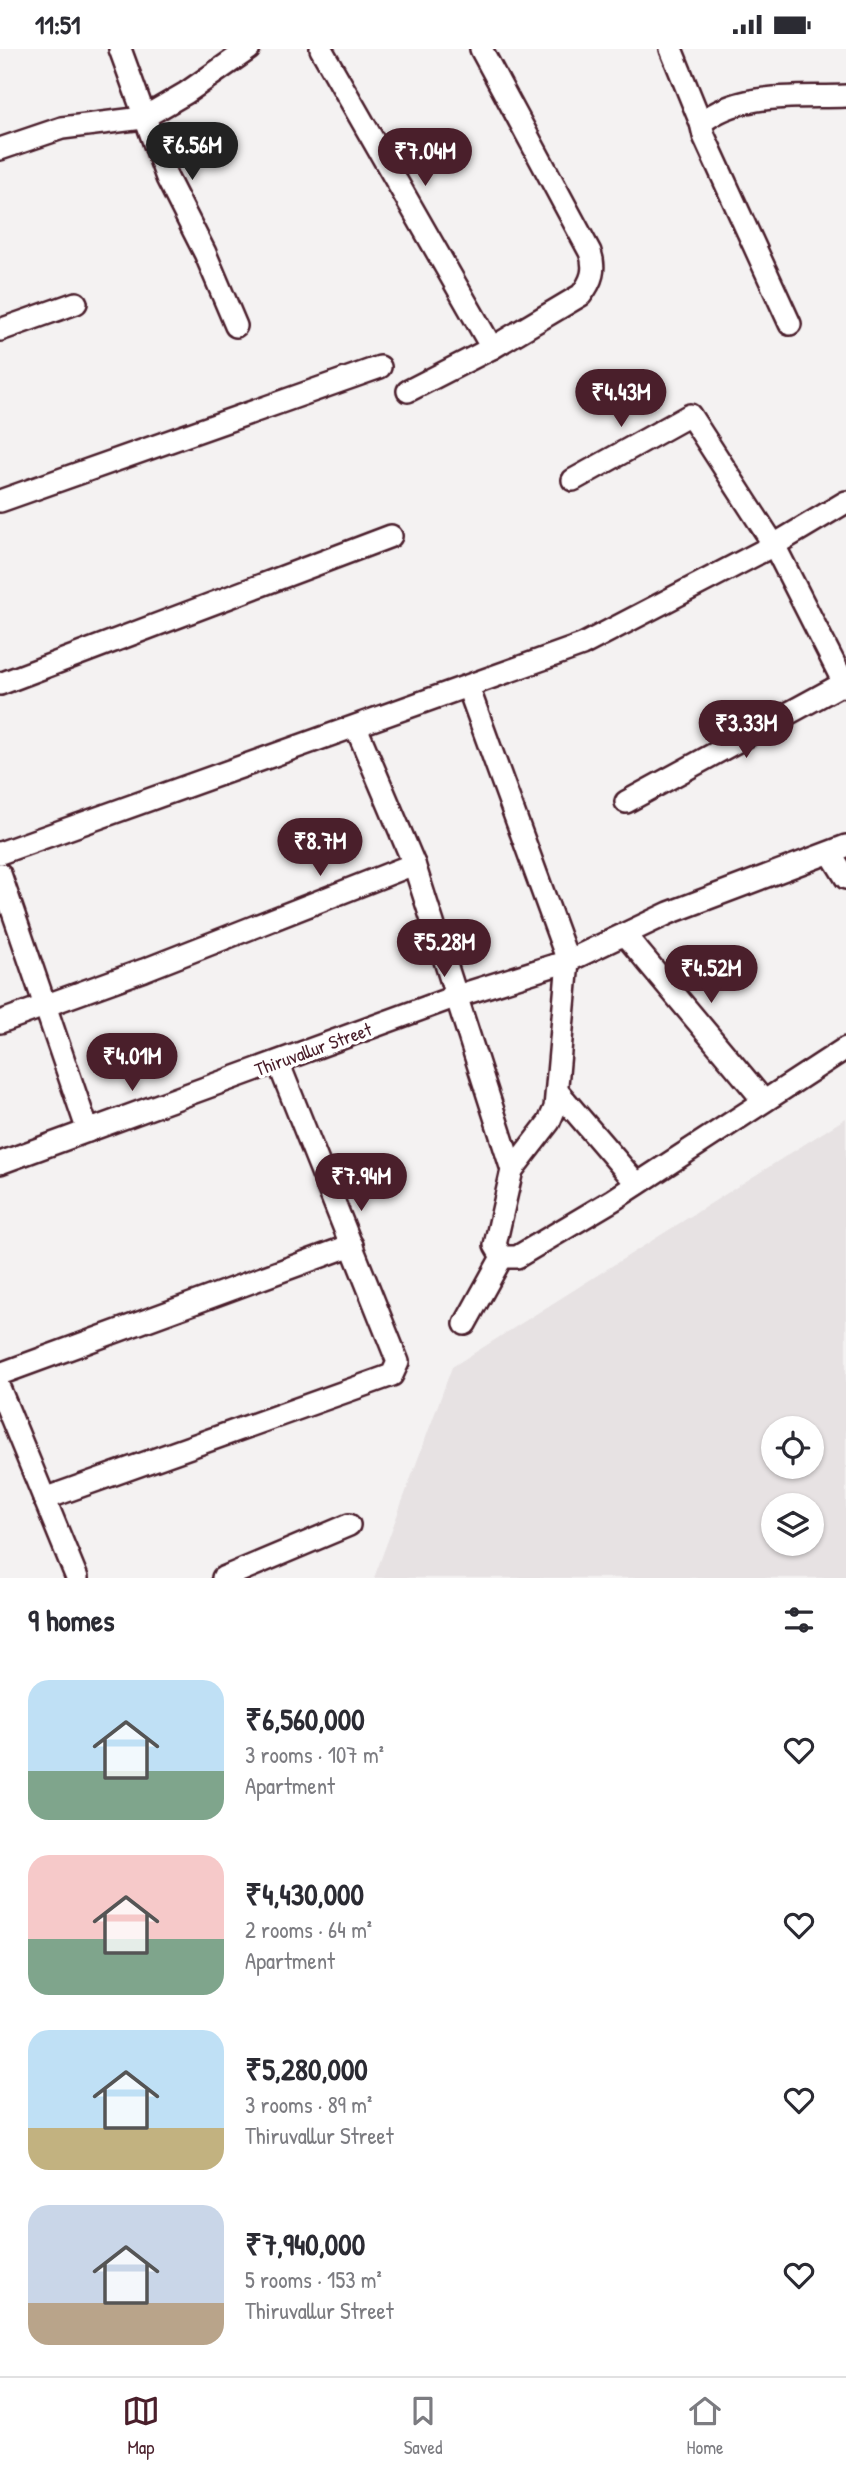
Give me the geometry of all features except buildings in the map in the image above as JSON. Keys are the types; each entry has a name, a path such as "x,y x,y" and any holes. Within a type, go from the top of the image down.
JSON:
{"street":[{"path":"120,49 167,179 205,253 236,326"},
{"path":"0,149 62,128 143,118 186,93 249,49"},
{"path":"321,49 492,348"},
{"path":"408,391 492,348 581,295 589,283 593,263 481,49"},
{"path":"671,49 704,136 790,324"},
{"path":"701,123 715,112 741,101 846,96"},
{"path":"0,330 76,303"},
{"path":"0,501 380,367"},
{"path":"573,480 690,415 774,545 845,684 626,802"},
{"path":"0,853 582,645 774,545 846,502"},
{"path":"0,684 391,536"},
{"path":"468,687 568,961 558,1092 549,1122 512,1170 495,1245 502,1257"},
{"path":"356,727 414,864 512,1170"},
{"path":"839,850 846,878"},
{"name":"Thiruvallur Street","path":"0,1163 457,996 568,961 669,913 839,850"},
{"path":"0,1022 414,864"},
{"path":"0,874 88,1131"},
{"path":"625,935 764,1101"},
{"path":"502,1257 517,1257 637,1184 846,1048"},
{"path":"44,1499 392,1375 397,1370 398,1362 278,1062"},
{"path":"558,1092 637,1184"},
{"path":"0,1374 352,1245"},
{"path":"465,1324 502,1257"},
{"path":"0,1390 77,1578"},
{"path":"223,1578 349,1525"}],"shaded area":[{"path":"846,1118 846,1578 374,1578 452,1367"}]}
